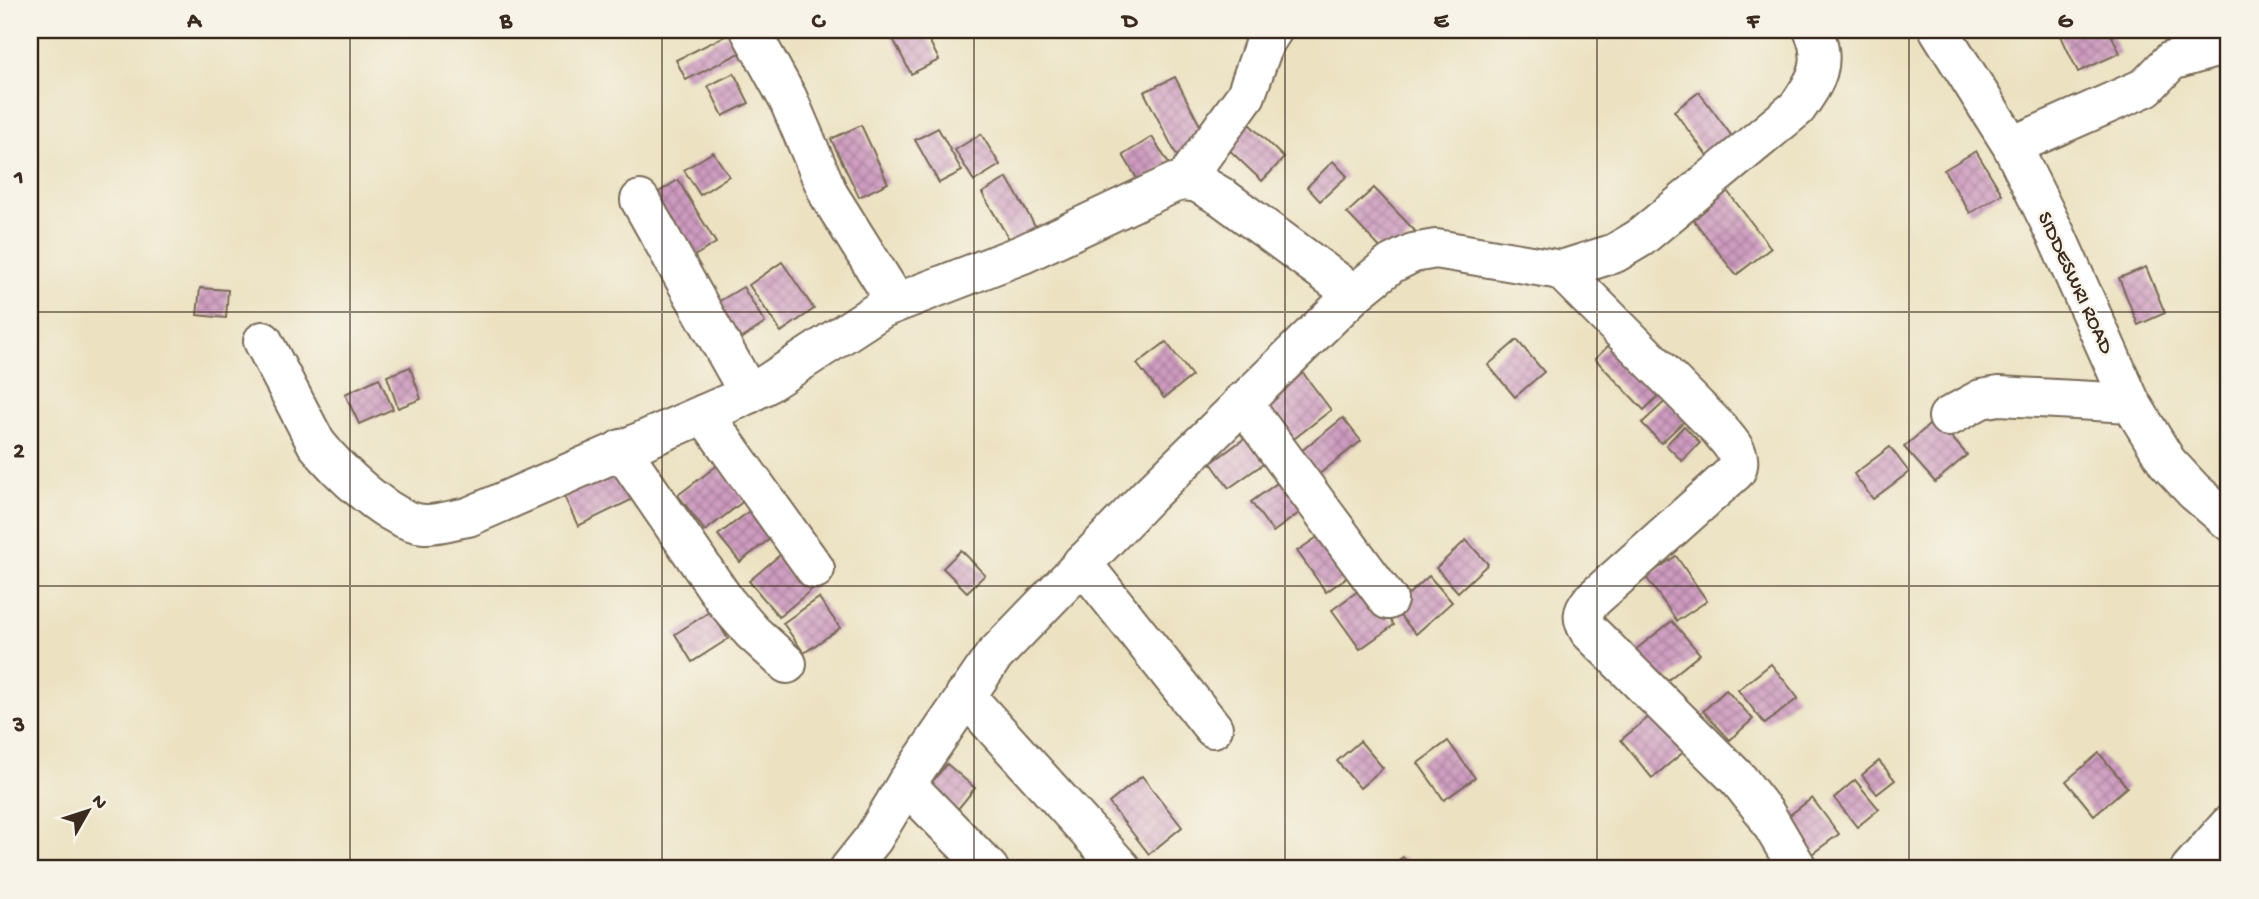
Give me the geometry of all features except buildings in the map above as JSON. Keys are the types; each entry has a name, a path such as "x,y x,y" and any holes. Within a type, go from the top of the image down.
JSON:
{"street":[{"path":"750,30 788,99 829,195 896,302"},
{"path":"1184,181 1246,96 1264,44 1273,30"},
{"path":"849,869 873,839 906,783 993,657 1242,402 1354,294 1391,264 1413,253 1436,249 1561,270 1615,253 1640,238 1797,108 1816,81 1820,62 1819,43 1813,30"},
{"name":"SIDDESWRI ROAD","path":"1939,30 2012,146 2056,235 2131,403 2167,461 2194,491 2229,521"},
{"path":"2012,146 2146,87 2171,61 2229,44"},
{"path":"263,341 316,443 340,470 405,521 426,524 468,517 749,394 896,302 1023,254 1174,183 1198,183 1222,197 1354,294"},
{"path":"640,200 749,394"},
{"path":"1561,270 1719,429 1738,455 1739,464 1736,471 1591,601 1584,611 1583,621 1589,631 1749,791 1798,869"},
{"path":"1948,417 1981,399 1999,396 2131,403"},
{"path":"1242,402 1388,600"},
{"path":"704,414 815,569"},
{"path":"621,449 726,602 752,632 787,664"},
{"path":"1082,563 1213,728"},
{"path":"965,695 1122,869"},
{"path":"906,783 989,869"},
{"path":"2190,869 2229,825"}]}
